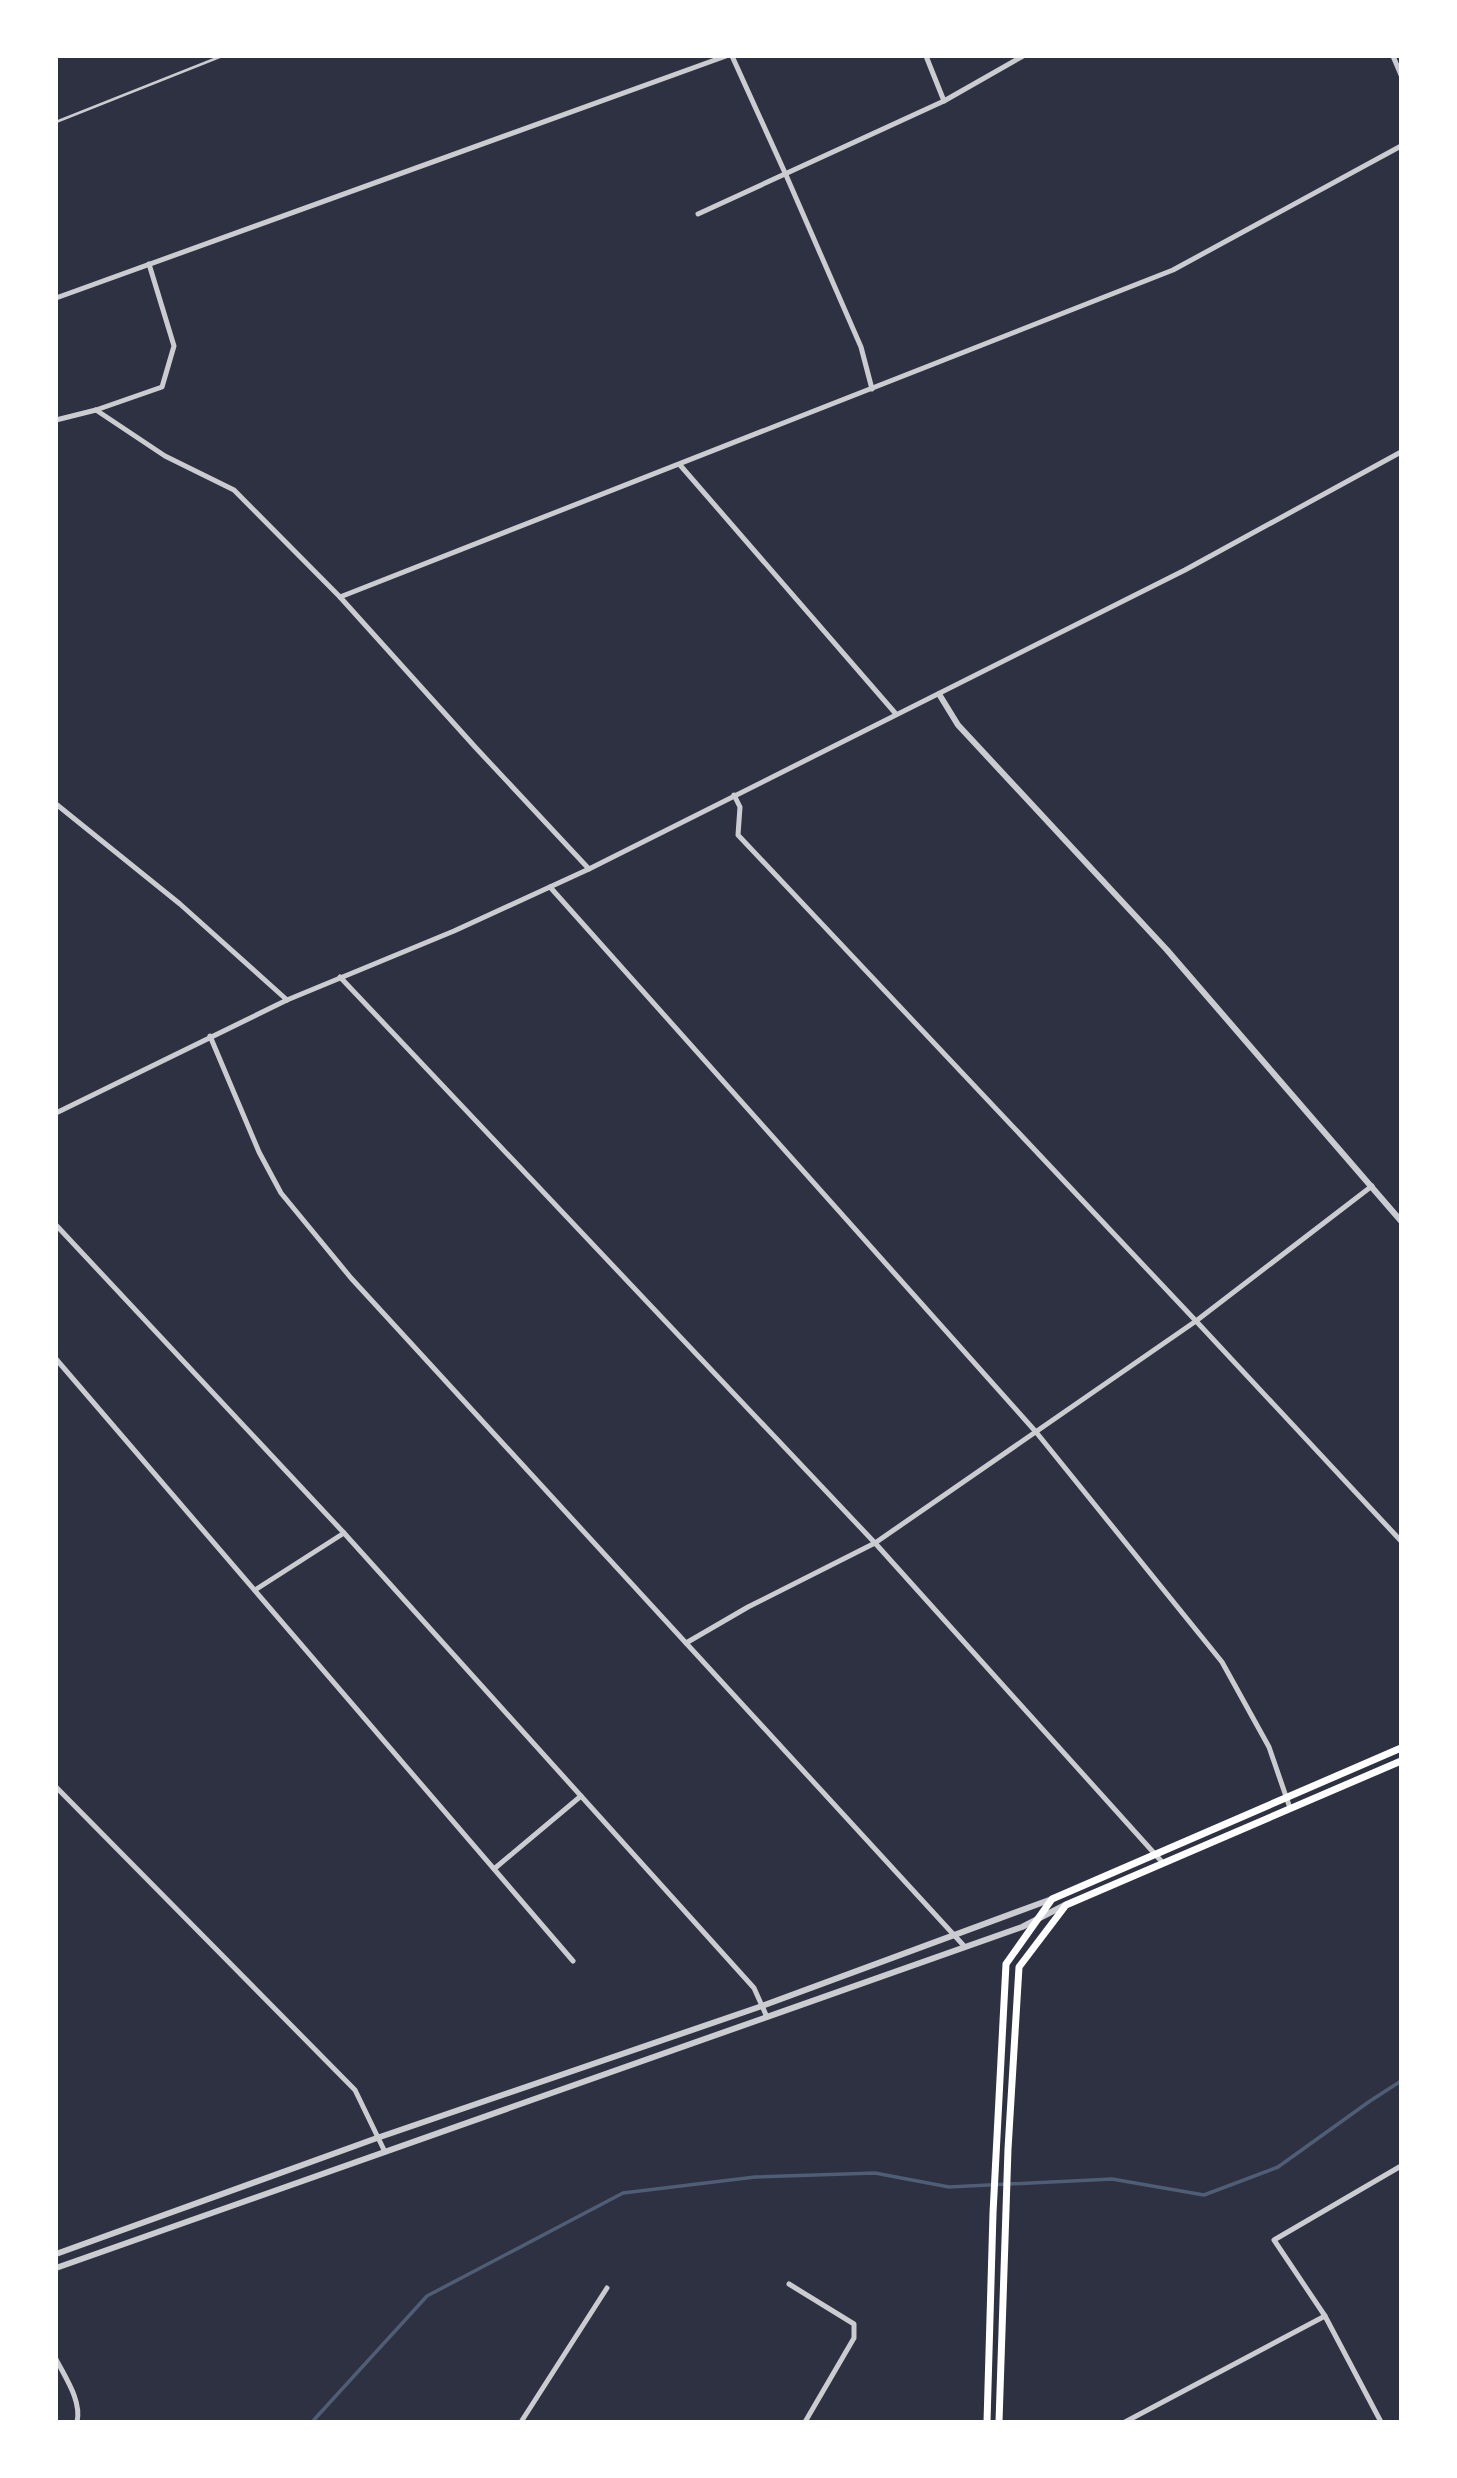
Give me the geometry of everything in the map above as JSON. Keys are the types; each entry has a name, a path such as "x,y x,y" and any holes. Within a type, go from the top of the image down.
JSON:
{"main road":[{"path":"988,2422 993,2213 1006,1964 1052,1899 1401,1748"},
{"path":"999,2422 1008,2149 1019,1967 1066,1905 1401,1761"}],"street":[{"path":"56,298 726,56"},
{"path":"732,56 861,346 872,389"},
{"path":"926,56 944,101"},
{"path":"698,214 944,101 1023,56"},
{"path":"1393,56 1401,75"},
{"path":"340,597 1173,270 1401,146"},
{"path":"56,421 162,387 174,346 149,264"},
{"path":"96,410 165,456 234,490 340,597 589,869"},
{"path":"56,1113 287,1000 454,931 589,869 1185,570 1401,452"},
{"path":"680,465 896,713"},
{"path":"939,694 958,725 1167,950 1401,1221"},
{"path":"734,795 740,807 738,835 1401,1542"},
{"path":"56,804 180,904 287,1000"},
{"path":"550,887 1036,1432 1222,1662 1269,1747 1290,1808"},
{"path":"340,976 875,1543 1163,1863"},
{"path":"210,1036 259,1152 281,1193 351,1278 965,1947"},
{"path":"686,1643 748,1606 875,1543 1196,1321 1371,1186"},
{"path":"56,1225 344,1533 754,1987 767,2017"},
{"path":"56,1359 573,1961"},
{"path":"255,1590 344,1533"},
{"path":"56,1787 355,2090 385,2151"},
{"path":"494,1869 581,1796"},
{"path":"56,2254 377,2138 762,2006 1052,1899"},
{"path":"56,2268 1022,1927 1066,1905"},
{"path":"1381,2422 1325,2316 1274,2240 1401,2166"},
{"path":"789,2284 854,2324 854,2338 805,2422"},
{"path":"521,2422 607,2288"},
{"path":"1125,2422 1325,2316"},
{"path":"56,2359 76,2401 79,2413 77,2422"}],"lane":[{"path":"56,122 222,56"}],"waterway":[{"path":"312,2422 427,2296 623,2193 755,2177 875,2173 949,2187 1112,2179 1204,2195 1278,2167 1401,2081"}]}
